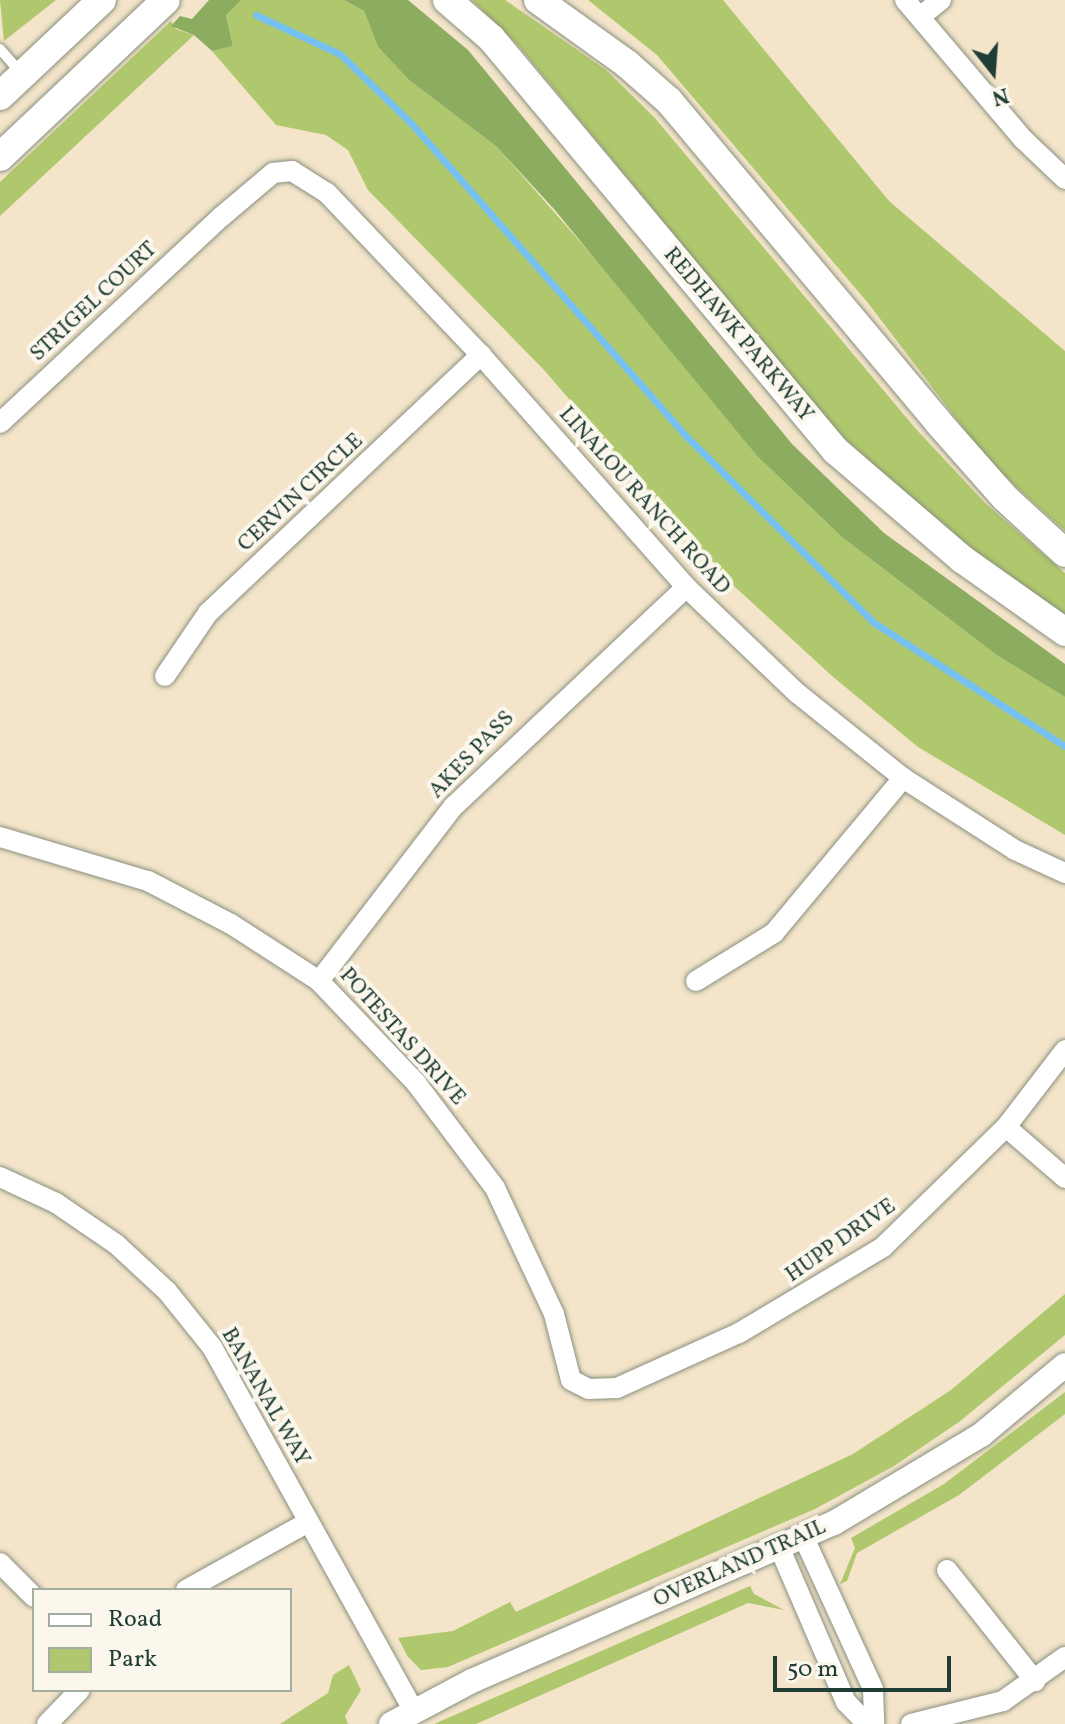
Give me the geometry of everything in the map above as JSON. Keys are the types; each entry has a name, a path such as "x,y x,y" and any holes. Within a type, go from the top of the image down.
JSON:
{"main road":[{"path":"0,96 102,0"},
{"path":"0,157 166,0"},
{"name":"REDHAWK PARKWAY","path":"447,0 491,38 836,451 962,559 1065,632"},
{"path":"538,0 627,64 669,101 938,422 1005,498 1065,553"}],"street":[{"path":"905,0 1023,139 1065,179"},
{"path":"920,17 941,0"},
{"name":"LINALOU RANCH ROAD","path":"221,217 273,173 292,171 310,180 481,355 686,587 797,693 903,778 1015,850 1065,873"},
{"name":"STRIGEL COURT","path":"0,423 221,217"},
{"name":"CERVIN CIRCLE","path":"165,676 208,613 481,355"},
{"name":"AKES PASS","path":"319,981 454,806 686,587"},
{"path":"696,981 774,933 811,895 903,778"},
{"name":"POTESTAS DRIVE","path":"0,837 148,881 231,924 319,981 416,1083 495,1188 554,1314 571,1380 589,1389 617,1388 635,1380"},
{"name":"HUPP DRIVE","path":"635,1380 791,1306 883,1247 1006,1127 1065,1050"},
{"path":"1006,1127 1065,1178"},
{"name":"BANANAL WAY","path":"0,1177 56,1203 116,1244 167,1291 212,1347 413,1710"},
{"name":"OVERLAND TRAIL","path":"391,1724 413,1710 804,1538 923,1473 981,1435 1065,1365"},
{"path":"190,1588 308,1522"},
{"path":"804,1538 873,1689 874,1724"},
{"path":"780,1549 846,1702 867,1724"},
{"path":"0,1563 32,1595"},
{"path":"947,1570 1035,1681"},
{"path":"911,1724 1003,1701 1065,1657"},
{"path":"47,1724 78,1692"}],"lane":[{"path":"0,49 23,75"},
{"path":"824,1652 851,1639"}],"green space":[{"path":"0,0 56,0 4,41"},
{"path":"209,0 241,0 226,15 233,46 212,51 194,35 171,26 180,16 192,19"},
{"path":"241,0 344,0 364,11 378,47 409,80 497,147 669,343 758,457 843,538 998,656 1065,697 1065,835 918,747 832,676 711,565 545,371 368,190 348,150 326,135 276,125 212,51 233,46 226,14"},
{"path":"344,0 408,0 468,50 792,444 884,533 1065,664 1065,697 998,656 843,538 758,457 554,209 497,147 409,80 378,47 364,11"},
{"path":"472,0 505,0 606,70 654,117 916,429 986,504 1065,573 1065,615 965,545 835,430 517,44"},
{"path":"588,0 723,0 889,201 1065,351 1065,531 990,463 868,303 657,55"},
{"path":"171,21 176,29 194,35 0,216 0,182"},
{"path":"1065,1294 1065,1335 959,1422 894,1466 815,1509 448,1667 421,1670 408,1657 398,1638 453,1631 510,1602 516,1612 853,1454 951,1390"},
{"path":"1065,1392 1065,1414 959,1495 857,1553 847,1581 840,1584 855,1548 851,1538 944,1484"},
{"path":"750,1586 754,1594 784,1610 748,1603 476,1724 434,1724"},
{"path":"349,1665 361,1690 345,1716 348,1724 280,1724 328,1693 333,1675"}],"waterway":[{"path":"256,15 340,54 411,123 687,437 873,622 1065,746"}]}
